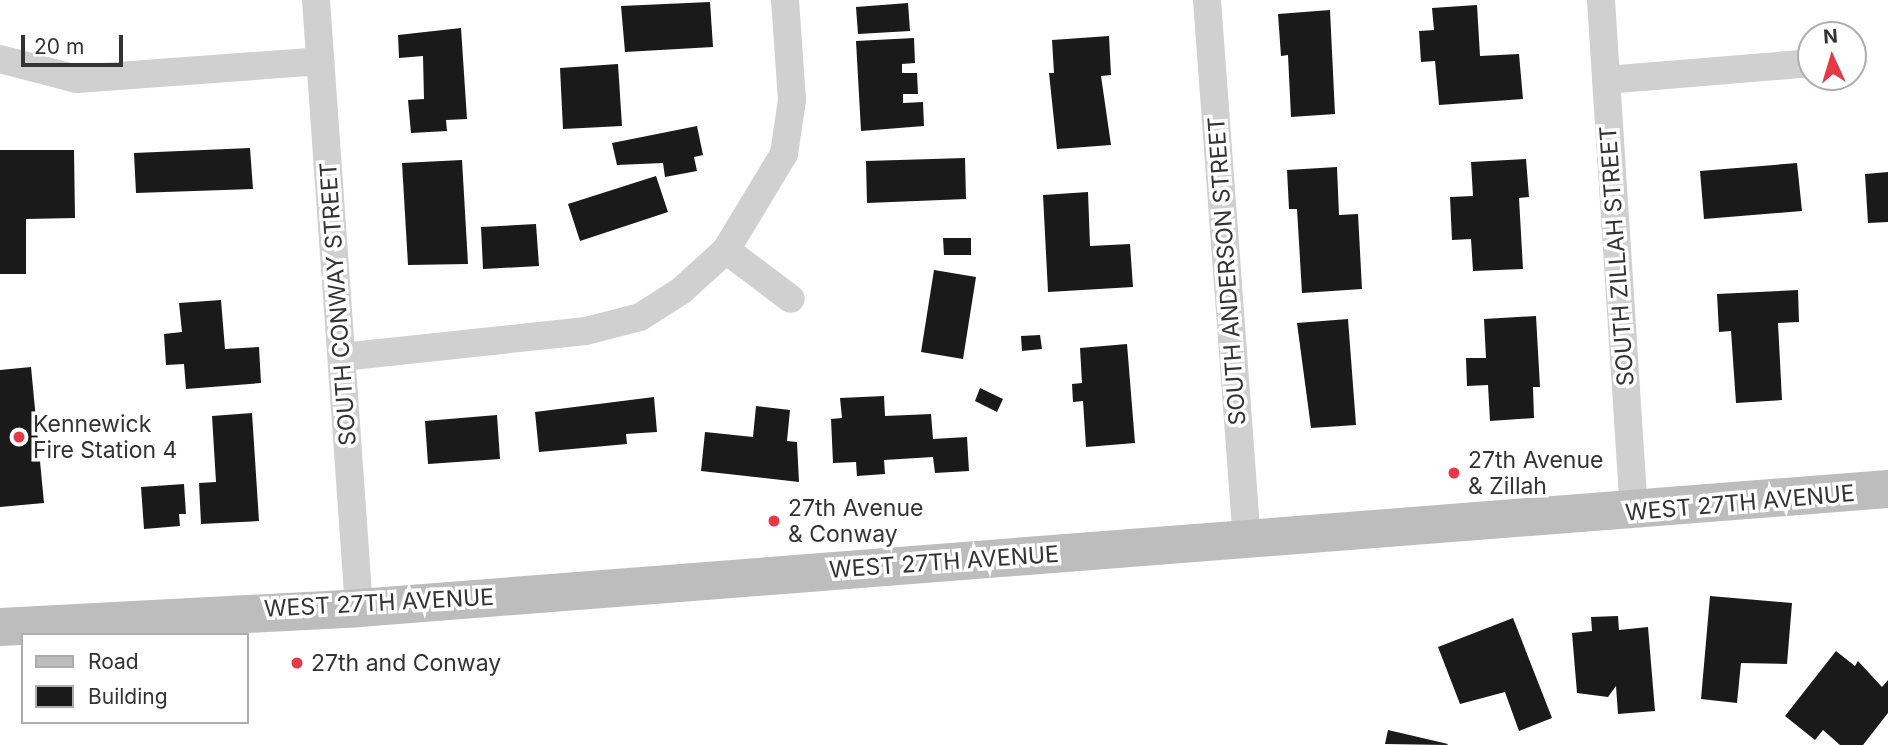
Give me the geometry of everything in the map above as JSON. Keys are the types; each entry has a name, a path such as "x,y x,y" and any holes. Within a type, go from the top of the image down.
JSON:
{"main road":[{"name":"WEST 27TH AVENUE","path":"0,626 359,608 1634,513 1888,489"}],"street":[{"name":"SOUTH CONWAY STREET","path":"316,0 359,608"},
{"path":"342,357 586,331 640,317 681,291 726,250 784,154 792,100 785,0"},
{"name":"SOUTH ANDERSON STREET","path":"1207,0 1247,542"},
{"name":"SOUTH ZILLAH STREET","path":"1601,0 1634,513"},
{"path":"0,59 77,79 320,61"},
{"path":"1606,80 1797,64"},
{"path":"726,250 791,299"}],"building":[{"path":"710,2 713,47 625,52 621,6"},
{"path":"908,3 910,31 858,34 856,7"},
{"path":"1477,5 1480,56 1519,54 1523,99 1439,105 1435,61 1421,62 1419,31 1434,30 1432,8"},
{"path":"1330,10 1335,114 1291,117 1288,55 1281,56 1278,14"},
{"path":"461,28 467,119 446,120 447,131 411,133 408,100 424,99 423,56 399,58 398,35"},
{"path":"1109,36 1111,75 1101,76 1111,145 1057,149 1049,73 1054,73 1052,40"},
{"path":"914,38 915,63 902,64 902,73 917,73 918,94 903,94 903,103 923,102 924,126 861,131 856,41"},
{"path":"618,64 622,126 563,129 560,68"},
{"path":"697,126 703,155 694,157 697,171 665,177 663,163 617,165 612,143"},
{"path":"250,148 253,189 136,193 134,153"},
{"path":"0,150 74,150 75,218 26,219 26,274 0,274"},
{"path":"965,158 966,199 867,203 866,161"},
{"path":"1526,159 1529,197 1519,198 1523,269 1473,271 1471,239 1452,240 1450,197 1473,196 1471,162"},
{"path":"462,160 468,264 408,265 402,163"},
{"path":"1797,163 1802,211 1704,219 1700,171"},
{"path":"1337,167 1339,215 1358,214 1362,289 1302,293 1297,209 1289,209 1287,170"},
{"path":"1888,172 1888,222 1868,223 1865,174"},
{"path":"656,176 668,212 580,241 568,204"},
{"path":"1088,192 1090,246 1130,244 1133,287 1048,292 1043,195"},
{"path":"536,224 539,266 483,269 481,227"},
{"path":"943,238 971,238 971,255 944,255"},
{"path":"934,270 976,277 963,359 921,352"},
{"path":"1798,290 1799,322 1778,323 1782,400 1736,403 1731,331 1719,332 1717,294"},
{"path":"221,300 225,349 259,347 261,383 186,389 184,364 166,365 164,334 182,332 179,303"},
{"path":"1536,316 1540,387 1533,387 1534,418 1490,421 1488,385 1467,386 1466,358 1486,358 1484,319"},
{"path":"1348,319 1356,425 1311,428 1297,323"},
{"path":"1040,335 1042,349 1022,351 1021,336"},
{"path":"1127,344 1135,443 1086,447 1083,401 1073,402 1072,384 1082,383 1080,348"},
{"name":"Kennewick Fire Station 4","path":"31,367 44,503 0,507 0,370"},
{"path":"980,388 1003,399 997,412 975,401"},
{"path":"884,396 885,416 931,414 933,439 967,437 969,471 935,473 933,457 884,460 885,474 857,476 856,462 833,463 831,419 842,418 840,398"},
{"path":"654,397 657,432 626,434 627,444 539,452 535,412"},
{"path":"756,406 790,410 787,441 797,442 799,482 701,471 705,432 753,437"},
{"path":"252,413 259,521 201,524 199,483 216,482 212,416"},
{"path":"497,415 500,459 428,464 425,421"},
{"path":"184,484 186,514 179,514 180,526 144,529 141,487"},
{"path":"1710,596 1792,603 1787,664 1741,663 1737,703 1701,699"},
{"path":"1618,616 1619,630 1648,627 1655,711 1618,714 1616,686 1608,697 1577,693 1572,633 1592,631 1591,617"},
{"path":"1513,618 1552,718 1519,731 1505,692 1460,704 1438,647"},
{"path":"1836,651 1855,666 1858,661 1882,687 1888,680 1888,713 1863,745 1840,745 1823,730 1815,740 1785,716"},
{"path":"1388,730 1448,744 1385,744"}],"place":[{"name":"Kennewick Fire Station 4","path":"19,437"},
{"name":"27th Avenue & Zillah","path":"1454,473"},
{"name":"27th Avenue & Conway","path":"774,521"},
{"name":"27th and Conway","path":"297,663"}]}
